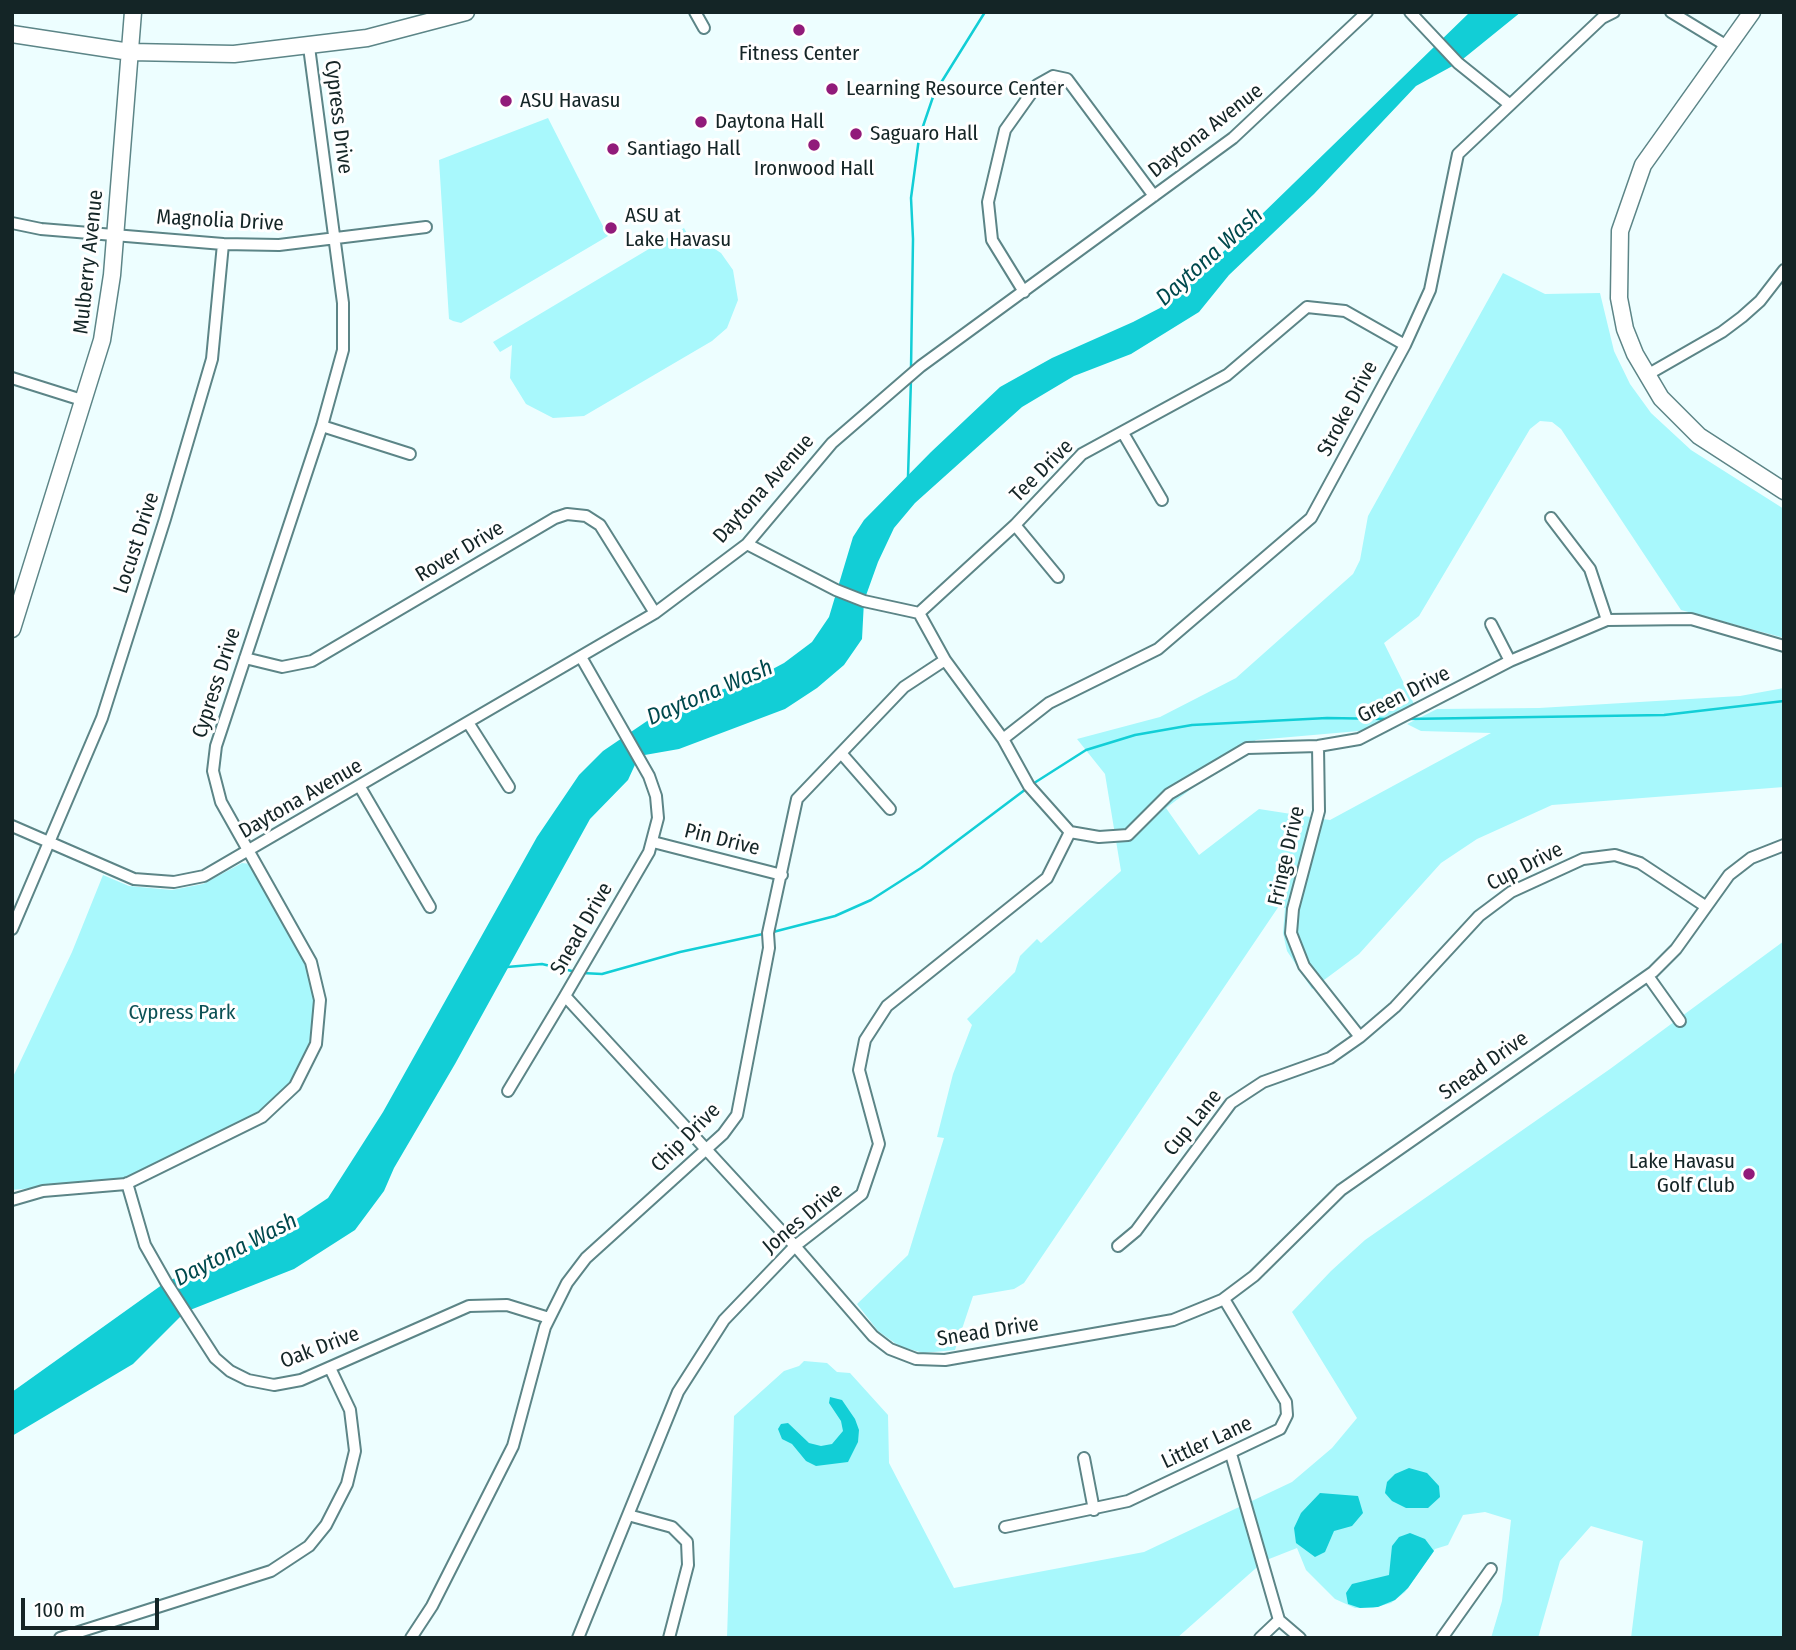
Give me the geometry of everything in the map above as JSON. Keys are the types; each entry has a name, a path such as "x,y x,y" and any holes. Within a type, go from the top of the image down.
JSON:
{"street":[{"name":"Mulberry Avenue","path":"12,629 85,401 108,308 133,12"},
{"path":"12,34 130,52 234,54 309,47 378,36 466,12"},
{"path":"695,12 704,28"},
{"name":"Daytona Avenue","path":"12,826 125,877 154,883 204,876 470,724 655,613 747,544 832,443 920,366 1257,118 1367,12"},
{"path":"1410,12 1458,63 1509,104"},
{"name":"Stroke Drive","path":"1003,739 1049,703 1158,649 1311,518 1405,345 1430,290 1458,154 1602,19 1614,12"},
{"path":"1671,12 1727,46"},
{"path":"1752,12 1643,165 1620,231 1619,298 1625,329 1661,398 1699,436 1784,491"},
{"name":"Cypress Drive","path":"12,1200 44,1191 108,1188 127,1184 267,1114 295,1086 313,1051 321,1013 314,968 221,802 214,771 216,746 322,426 345,330 309,47"},
{"path":"1024,292 992,240 988,202 1005,130 1037,85 1053,76 1067,79 1154,196"},
{"name":"Magnolia Drive","path":"12,223 223,244 279,245 426,227"},
{"name":"Locust Drive","path":"12,929 102,718 200,407 212,359 223,244"},
{"path":"1647,375 1742,317 1760,301 1784,270"},
{"name":"Tee Drive","path":"919,613 1015,525 1082,454 1227,375 1307,307 1345,311 1405,345"},
{"path":"12,378 85,401"},
{"path":"322,426 410,454"},
{"path":"1123,433 1162,500"},
{"name":"Rover Drive","path":"245,659 282,667 312,661 555,518 567,514 583,515 600,525 655,613"},
{"path":"1551,518 1590,569 1607,620"},
{"path":"1015,525 1058,578"},
{"path":"747,544 836,590 864,601 919,613 945,660 1003,739 1029,786 1070,832"},
{"name":"Green Drive","path":"1070,832 1099,837 1128,835 1169,794 1247,748 1318,746 1359,739 1387,727 1510,661 1607,620 1691,619 1784,646"},
{"path":"1491,624 1510,661"},
{"name":"Snead Drive","path":"581,657 652,782 658,810 653,842 565,996 878,1341 896,1353 923,1360 945,1360 1173,1320 1224,1299 1244,1285 1341,1190 1648,976 1676,949 1704,906 1736,869 1760,854 1784,845"},
{"name":"Chip Drive","path":"411,1638 426,1617 513,1446 549,1318 566,1283 586,1258 730,1127 740,1107 769,948 768,933 797,799 904,687 945,660"},
{"path":"470,724 509,787"},
{"name":"Fringe Drive","path":"1318,746 1319,811 1293,909 1292,933 1304,966 1360,1037"},
{"path":"841,754 890,809"},
{"path":"360,787 430,907"},
{"name":"Jones Drive","path":"578,1638 678,1392 724,1320 795,1247 862,1194 878,1144 859,1070 866,1040 887,1006 1047,878 1070,832"},
{"name":"Pin Drive","path":"653,842 782,875"},
{"name":"Cup Drive","path":"1360,1037 1395,1007 1487,909 1511,892 1583,859 1604,855 1630,859 1704,906"},
{"path":"1648,976 1680,1021"},
{"path":"508,1091 565,996"},
{"name":"Cup Lane","path":"1118,1247 1136,1231 1231,1103 1263,1082 1330,1058 1360,1037"},
{"name":"Oak Drive","path":"127,1184 139,1227 152,1259 219,1363 242,1378 274,1385 295,1382 469,1306 507,1305 549,1318"},
{"name":"Littler Lane","path":"1006,1527 1094,1510 1144,1495 1277,1432 1284,1423 1287,1410 1283,1396 1224,1299"},
{"path":"60,1638 271,1571 309,1546 326,1525 347,1484 355,1451 352,1418 330,1368"},
{"path":"1231,1454 1279,1620 1300,1638"},
{"path":"1084,1458 1094,1510"},
{"path":"628,1515 672,1527 687,1542 688,1565 669,1638"},
{"path":"1442,1638 1492,1569"},
{"path":"1260,1638 1279,1620"}],"green space":[{"path":"548,118 608,236 461,323 453,321 449,319 439,160"},
{"path":"684,228 690,239 704,242 721,253 733,270 738,300 727,328 712,341 584,416 553,418 526,404 510,378 512,345 500,352 493,342"},
{"path":"1503,273 1545,294 1600,293 1614,351 1630,384 1651,413 1691,450 1784,509 1784,638 1681,610 1561,429 1552,422 1540,421 1530,429 1419,616 1384,643 1414,704 1380,724 1359,731 1256,740 1166,808 1199,855 1259,809 1330,820 1491,733 1421,731 1407,724 1437,709 1539,708 1740,696 1784,688 1784,787 1552,805 1477,839 1441,863 1359,954 1312,989 1287,951 1283,933 1285,908 1279,906 1024,1283 1014,1289 973,1296 955,1350 923,1353 899,1346 878,1331 857,1304 908,1255 944,1138 937,1137 953,1074 972,1025 967,1019 1015,972 1020,956 1037,939 1041,943 1121,871 1105,774 1077,739 1160,717 1236,678 1353,574 1360,560 1368,516"},
{"name":"Cypress Park","path":"242,863 251,864 308,964 315,996 312,1038 307,1057 292,1083 259,1112 130,1178 12,1190 12,1079 72,952 103,875 129,886 172,890 203,884"},
{"path":"1784,941 1784,1638 1631,1638 1643,1541 1591,1526 1560,1561 1538,1638 1491,1638 1502,1601 1511,1520 1485,1512 1463,1515 1448,1545 1435,1549 1405,1592 1391,1603 1373,1608 1355,1608 1335,1599 1306,1570 1297,1548 1264,1561 1177,1638 727,1638 734,1416 784,1371 799,1366 804,1361 827,1363 837,1372 850,1373 888,1415 889,1463 954,1588 1144,1552 1292,1482 1332,1448 1357,1418 1292,1312 1331,1271 1365,1240 1610,1069"}],"shaded area":[{"path":"1470,12 1521,12 1458,63 1416,86 1314,194 1229,275 1199,312 1131,354 1074,376 1022,407 915,503 894,528 878,562 864,601 862,639 844,665 817,688 785,709 679,749 639,756 628,780 590,819 455,1064 394,1168 384,1191 355,1230 294,1269 185,1312 133,1364 12,1436 12,1392 166,1282 268,1238 328,1198 383,1112 537,837 579,775 603,751 650,719 686,701 752,680 784,663 812,642 829,617 853,537 864,520 931,452 1000,387 1052,358 1160,308 1187,287"},
{"path":"830,1397 842,1400 855,1419 859,1430 858,1442 848,1462 816,1466 806,1461 792,1444 782,1439 778,1429 781,1424 788,1423 809,1443 821,1446 832,1444 843,1431 841,1421 829,1403"},
{"path":"1409,1468 1427,1473 1439,1486 1440,1497 1428,1508 1406,1508 1392,1501 1385,1493 1387,1482 1395,1474"},
{"path":"1320,1493 1358,1496 1363,1513 1352,1526 1334,1531 1325,1552 1315,1557 1296,1543 1294,1528 1301,1513"},
{"path":"1410,1533 1425,1539 1434,1551 1408,1588 1395,1600 1378,1607 1360,1608 1348,1604 1346,1593 1352,1584 1389,1575 1392,1546 1399,1537"}],"waterway":[{"path":"911,369 911,198 919,138 934,94 985,12"},
{"path":"908,477 911,379"},
{"path":"1406,719 1664,715 1784,701"},
{"path":"1031,785 1086,750 1135,735 1192,725 1327,718 1389,719"},
{"path":"773,932 835,916 871,900 921,868 1026,789"},
{"path":"582,973 602,974 680,952 763,934"},
{"path":"507,967 542,964 576,972"}],"place":[{"name":"Fitness Center","path":"799,30"},
{"name":"Learning Resource Center","path":"832,89"},
{"name":"ASU Havasu","path":"506,101"},
{"name":"Daytona Hall","path":"701,122"},
{"name":"Saguaro Hall","path":"856,134"},
{"name":"Ironwood Hall","path":"814,145"},
{"name":"Santiago Hall","path":"613,149"},
{"name":"ASU at Lake Havasu","path":"611,228"},
{"name":"Lake Havasu Golf Club","path":"1749,1174"}],"water label":[{"name":"Daytona Wash","path":"1210,257"},
{"name":"Daytona Wash","path":"710,693"},
{"name":"Daytona Wash","path":"236,1250"}]}
